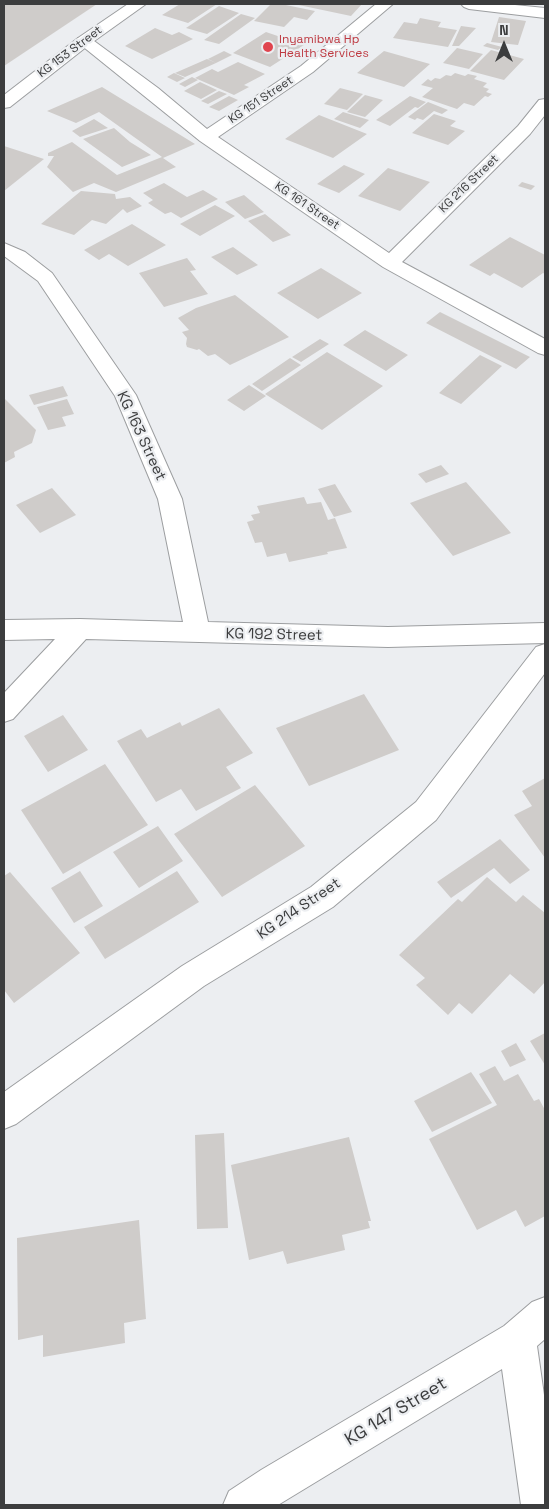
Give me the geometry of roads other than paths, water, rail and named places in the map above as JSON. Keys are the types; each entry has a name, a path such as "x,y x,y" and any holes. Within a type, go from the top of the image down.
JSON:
{"street":[{"name":"KG 153 Street","path":"4,103 84,41 138,4"},
{"name":"KG 151 Street","path":"206,137 307,69 385,4"},
{"path":"469,4 545,13"},
{"name":"KG 161 Street","path":"84,41 152,92 206,137 390,263 545,348"},
{"name":"KG 216 Street","path":"390,263 524,130 545,104"},
{"name":"KG 163 Street","path":"4,250 18,256 46,277 125,395 170,499 198,633"},
{"path":"4,710 80,629"},
{"name":"KG 192 Street","path":"4,630 80,629 388,637 545,633"},
{"name":"KG 214 Street","path":"4,1112 194,976 322,897 426,812 545,654"},
{"name":"KG 147 Street","path":"244,1505 275,1484 517,1339 545,1315"},
{"path":"517,1339 541,1505"}],"place":[{"name":"Inyamibwa Hp Health Services","path":"268,47"}]}
